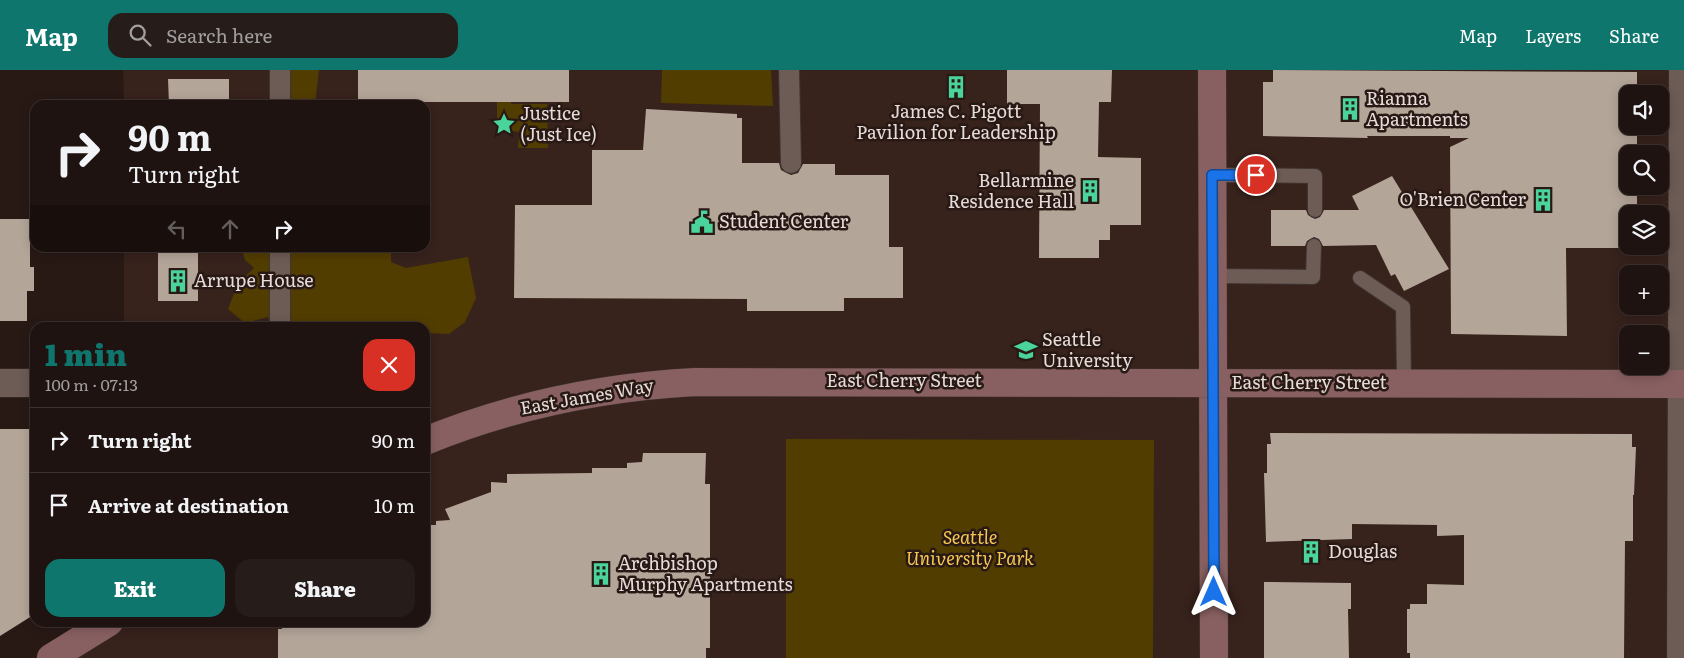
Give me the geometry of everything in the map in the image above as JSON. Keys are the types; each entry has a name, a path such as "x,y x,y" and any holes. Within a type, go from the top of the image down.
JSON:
{"main road":[{"path":"1212,70 1214,658"},
{"name":"East Cherry Street","path":"755,382 1684,384"},
{"name":"East James Way","path":"430,438 494,416 594,393 669,383 755,382"},
{"path":"51,658 101,627"}],"street":[{"path":"280,70 280,100"},
{"path":"789,70 790,163"},
{"path":"1681,658 1684,384 1683,70"},
{"path":"280,252 280,322"},
{"path":"0,383 30,383"}],"lane":[{"path":"1212,175 1315,176 1314,210"},
{"path":"1212,276 1314,277 1314,246"},
{"path":"1360,278 1403,307 1404,383"}],"shaded area":[{"name":"Seattle University","path":"123,70 1684,70 1684,658 51,658 102,627 430,627 430,322 124,322 124,252 430,252 430,100 124,100"}],"green space":[{"path":"289,70 319,70 316,100 289,100"},
{"path":"662,70 771,70 773,106 661,103"},
{"path":"497,74 511,74 511,104 547,104 548,148 518,148 519,132 497,128"},
{"path":"242,252 391,252 391,262 406,268 468,257 476,298 465,322 449,334 430,333 430,322 270,322 268,317 244,322 228,309 238,283 254,268 245,260"},
{"name":"Seattle University Park","path":"786,439 1154,440 1153,658 786,658"}],"building":[{"path":"358,70 569,70 569,102 358,100"},
{"name":"Bellarmine Residence Hall","path":"1007,70 1112,70 1111,102 1099,102 1098,157 1141,158 1141,225 1110,225 1110,240 1099,240 1099,258 1039,258 1040,104 1007,104"},
{"name":"O'Brien Center","path":"1273,70 1637,72 1637,85 1619,85 1619,135 1637,135 1637,145 1619,145 1619,195 1637,195 1637,205 1619,205 1619,248 1566,248 1567,336 1451,334 1450,147 1469,138 1450,138 1450,136 1367,136 1368,138 1263,136 1263,82 1273,82"},
{"path":"168,79 229,79 229,100 169,100"},
{"name":"Student Center","path":"646,109 737,114 737,118 742,118 742,163 779,163 781,170 791,175 798,173 803,164 835,164 835,175 889,175 889,247 903,247 903,298 844,298 844,311 747,311 747,299 514,298 515,205 592,205 592,150 643,150"},
{"path":"1392,176 1449,269 1404,291 1395,274 1391,276 1376,245 1323,246 1319,239 1314,237 1307,241 1305,246 1271,246 1271,210 1306,210 1308,215 1315,219 1320,217 1324,210 1359,210 1352,196"},
{"path":"0,219 30,219 30,267 34,267 34,291 27,291 27,321 0,321"},
{"name":"Arrupe House","path":"158,252 198,252 198,301 158,301"},
{"path":"0,429 30,429 30,617 0,636"},
{"name":"Douglas","path":"1270,433 1632,434 1632,447 1636,447 1633,541 1625,541 1624,658 1410,658 1410,653 1407,653 1407,609 1410,609 1410,604 1427,604 1427,584 1464,585 1464,535 1437,536 1437,525 1352,524 1352,539 1266,542 1264,473 1267,473 1267,444 1271,444"},
{"name":"Archbishop Murphy Apartments","path":"643,453 706,453 705,484 710,484 710,648 706,648 706,658 278,658 278,629 282,629 282,627 430,627 430,525 436,525 436,521 450,520 445,509 491,492 491,482 507,483 507,474 592,473 592,468 627,468 627,463 642,462"},
{"path":"1264,582 1351,583 1351,609 1348,609 1349,658 1264,658"}],"place":[{"name":"James C. Pigott Pavilion for Leadership","path":"956,87"},
{"name":"Rianna Apartments","path":"1350,109"},
{"name":"Justice (Just Ice)","path":"504,124"},
{"name":"Bellarmine Residence Hall","path":"1090,191"},
{"name":"O'Brien Center","path":"1543,200"},
{"name":"Student Center","path":"702,222"},
{"name":"Arrupe House","path":"178,281"},
{"name":"Seattle University","path":"1026,350"},
{"name":"Douglas","path":"1311,552"},
{"name":"Archbishop Murphy Apartments","path":"601,574"}],"route":[{"path":"1214,592 1212,175 1256,175"}]}
